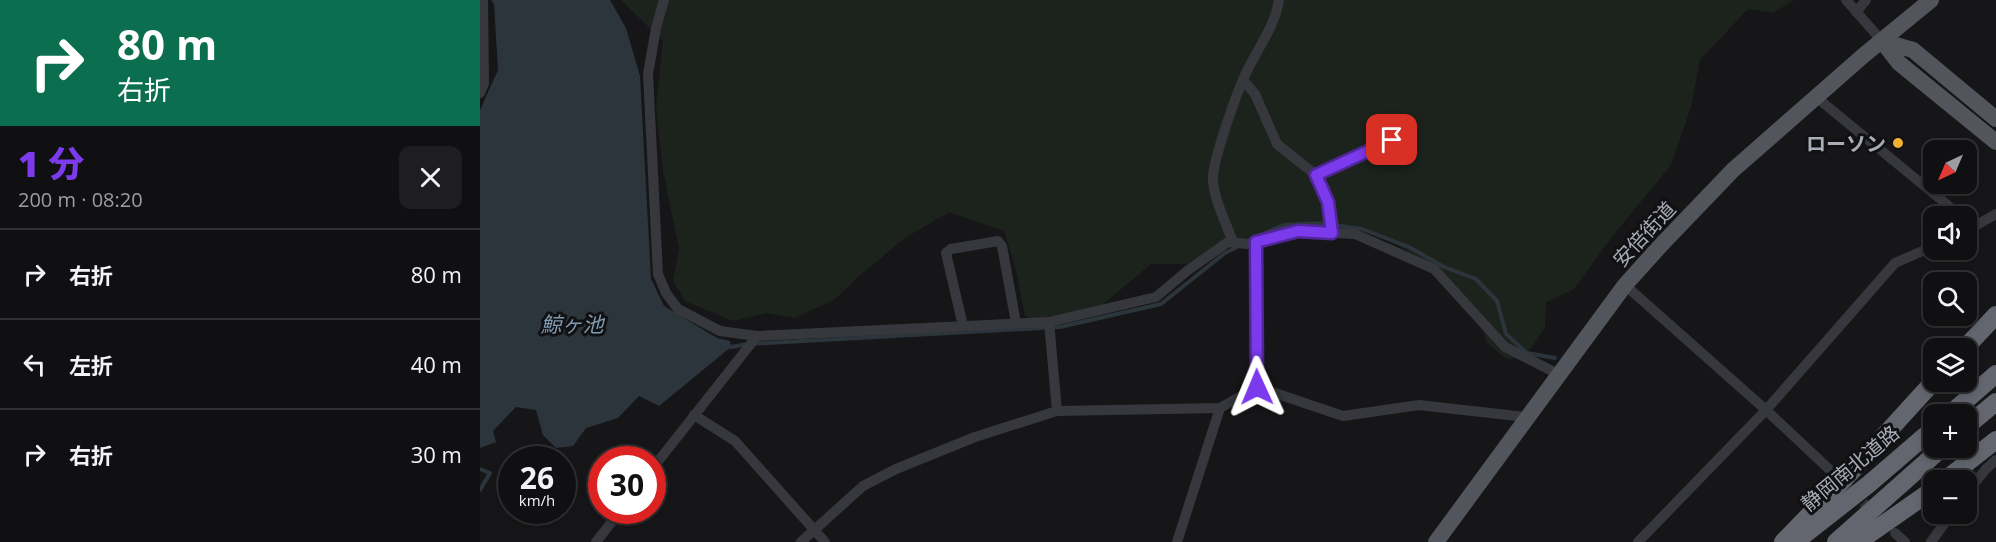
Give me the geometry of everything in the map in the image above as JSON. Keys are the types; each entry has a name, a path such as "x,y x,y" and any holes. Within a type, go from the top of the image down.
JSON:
{"highway":[{"path":"1974,338 1996,315"},
{"path":"1962,404 1996,374"},
{"path":"1783,542 1924,392"},
{"path":"1977,418 1996,402"},
{"name":"静岡南北道路","path":"1795,542 1869,484 1923,437"},
{"path":"1958,470 1996,440"},
{"path":"1836,542 1931,458"},
{"path":"1858,542 1923,497"}],"main road":[{"name":"安倍街道","path":"1436,542 1625,285 1733,170 1931,0"},
{"path":"1882,41 1913,50 1996,119"},
{"path":"1882,41 1899,63 1996,142"}],"street":[{"path":"480,93 484,84 483,0"},
{"path":"664,0 656,28 648,74 658,274 666,293 678,309 720,331 757,336 1049,322 1156,297 1187,271 1228,242 1248,244 1298,231 1332,232 1355,234 1434,269 1505,347 1558,374"},
{"path":"1233,242 1215,194 1212,178 1235,99 1272,23 1280,0"},
{"path":"1846,0 1882,41"},
{"path":"1856,12 1866,0"},
{"path":"1243,80 1255,94 1277,144 1316,175 1328,202 1332,232"},
{"path":"1816,97 1949,206"},
{"path":"1316,175 1392,140"},
{"path":"1977,222 1996,214"},
{"path":"963,326 946,253 951,249 998,242 1002,246 1016,323"},
{"path":"1256,242 1257,387"},
{"path":"1638,542 1766,410 1895,263 1923,251"},
{"path":"1625,285 1831,471"},
{"path":"1049,322 1057,411"},
{"path":"666,451 757,336"},
{"path":"801,542 863,486 896,469 975,437 1057,411 1220,408 1257,387 1343,416 1419,405 1526,417"},
{"path":"1177,542 1220,408"},
{"path":"694,415 735,441 825,542"},
{"path":"1977,481 1996,460"},
{"path":"596,542 610,524"},
{"path":"1930,542 1944,524"},
{"path":"1895,533 1905,542"}],"shaded area":[{"path":"621,0 1794,0 1773,13 1748,9 1700,60 1691,107 1671,165 1615,233 1573,290 1546,302 1545,328 1524,358 1506,359 1487,343 1477,311 1425,261 1375,232 1317,220 1248,239 1194,264 1151,264 1089,316 1047,324 1025,316 1015,266 1004,231 949,212 905,238 835,299 795,318 767,313 733,321 685,301 673,281 679,249 663,171 656,106 663,41"}],"water":[{"name":"鯨ヶ池","path":"491,0 610,0 626,28 640,76 651,279 664,306 717,338 730,341 731,347 659,406 639,396 618,418 586,428 573,446 554,446 543,435 536,410 516,407 493,431 496,442 480,448 480,110 498,70 494,4"}],"waterway":[{"path":"1256,237 1284,225 1319,223 1362,229 1409,247 1444,267 1476,279 1497,301 1506,334 1527,353 1555,358"},
{"path":"731,347 747,344 1060,327 1161,304 1225,253 1239,246"},
{"path":"480,469 490,473 480,490"}],"tunnel":[{"path":"1831,471 1875,514"}],"place":[{"name":"ローソン","path":"1898,143"}],"route":[{"path":"1257,387 1256,242 1298,231 1332,233 1328,202 1316,175 1392,140"}]}
